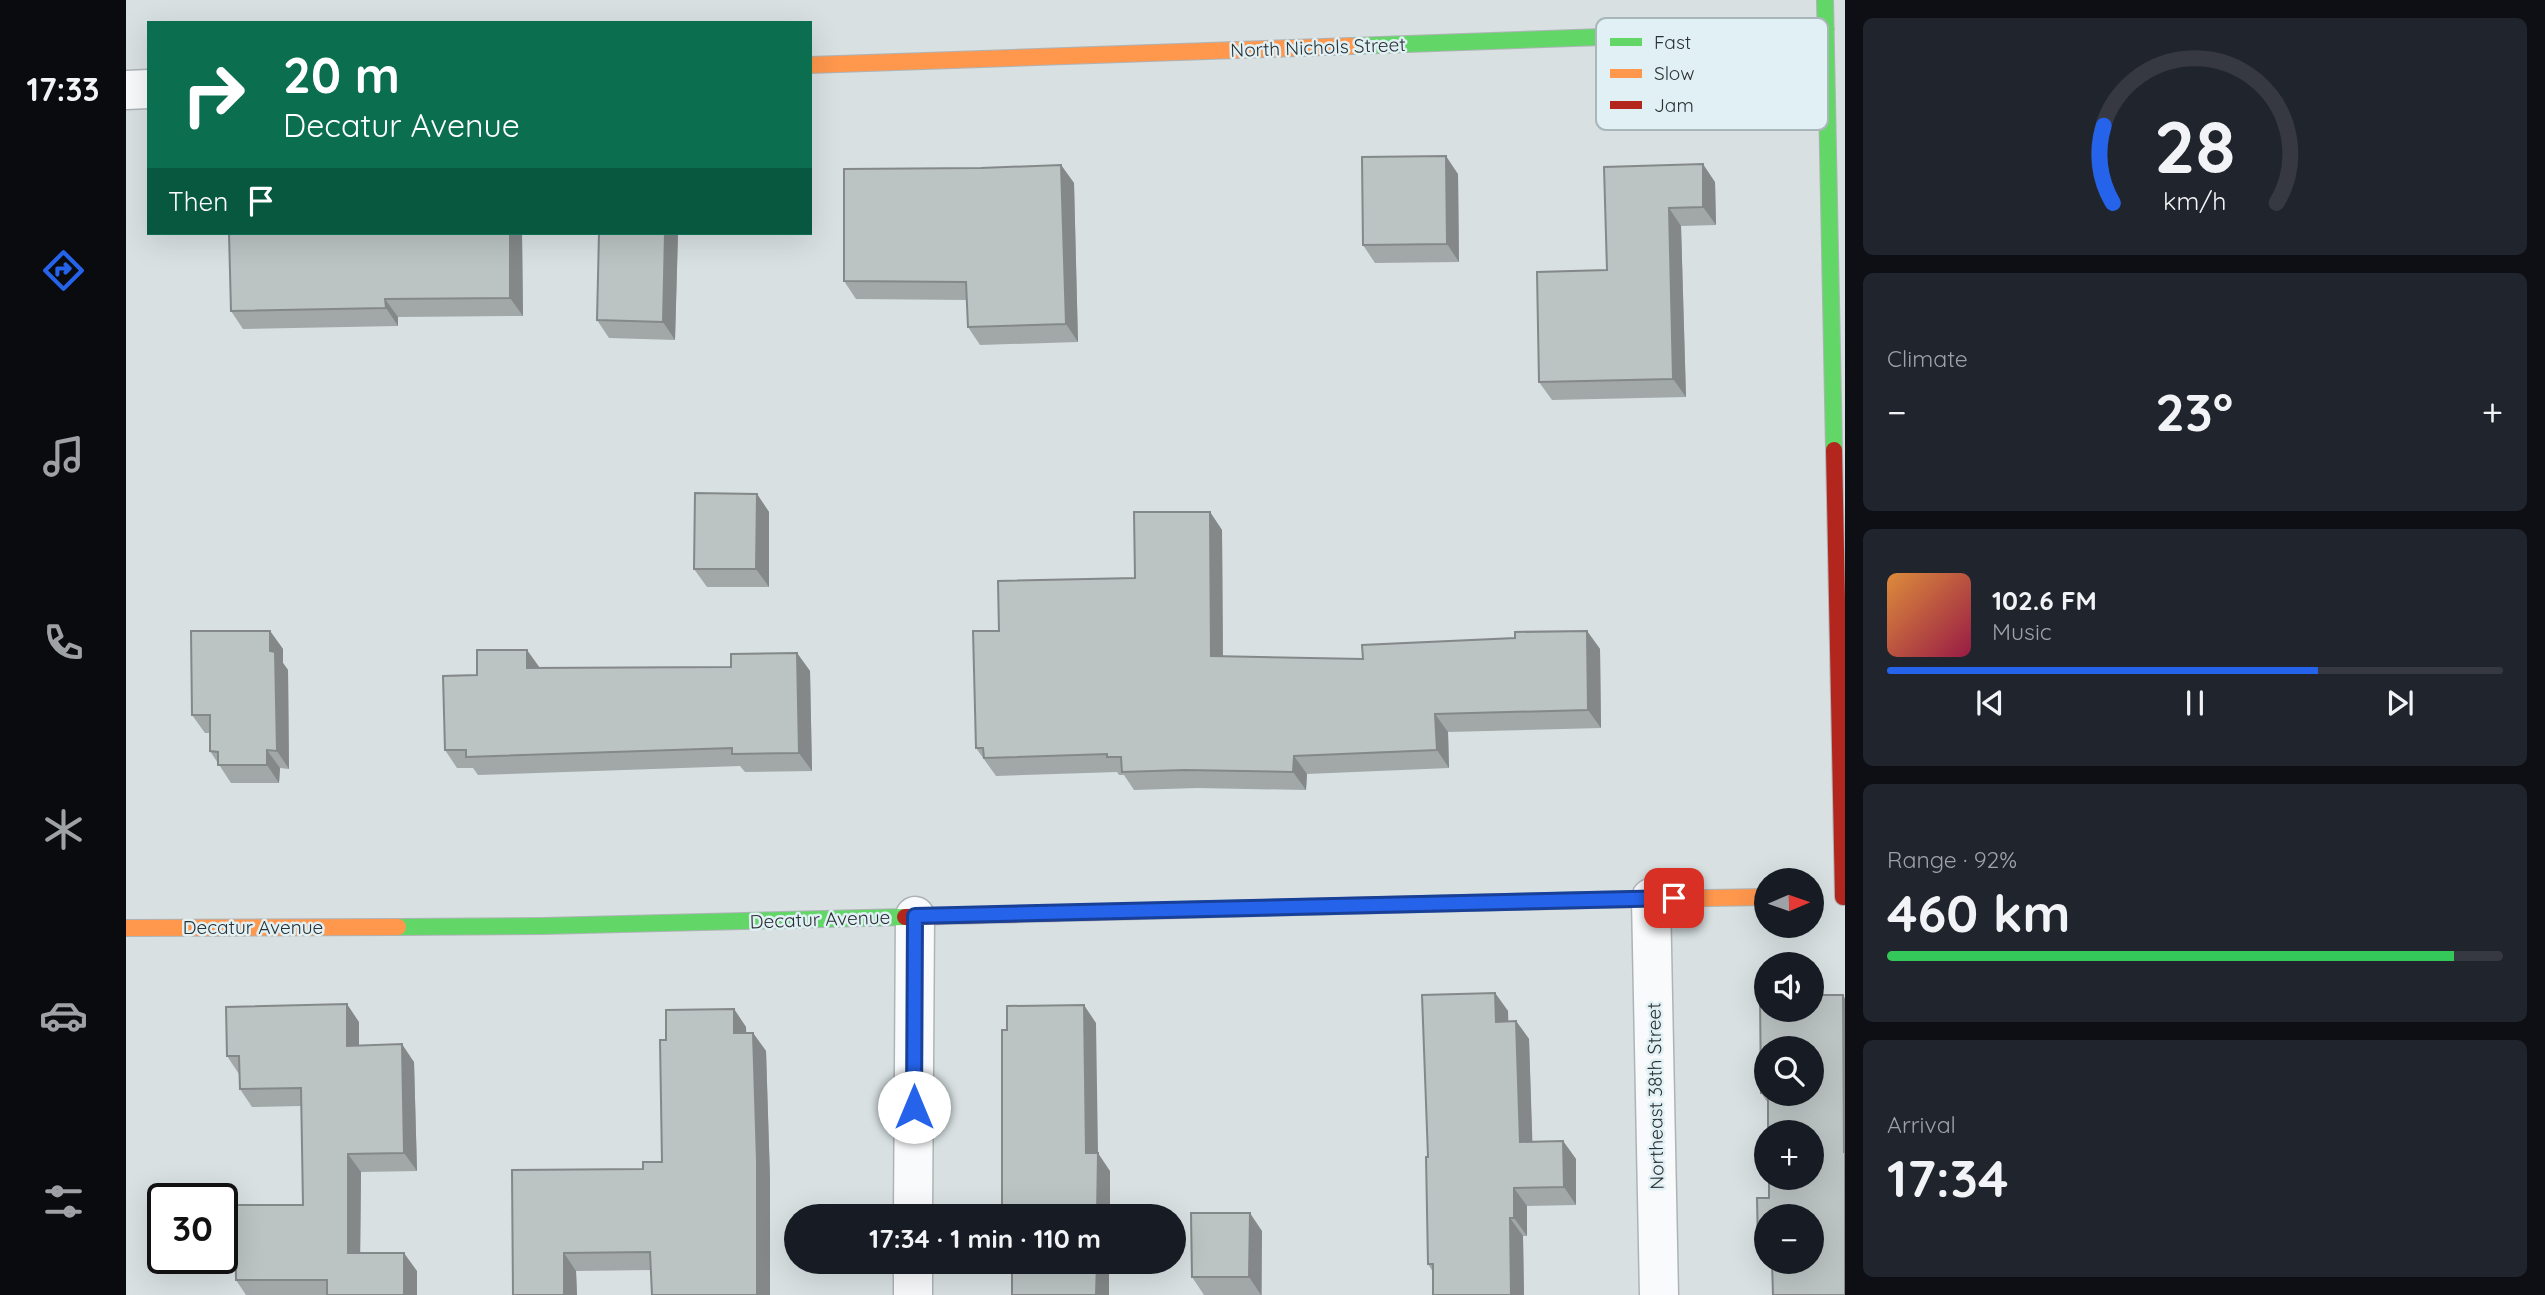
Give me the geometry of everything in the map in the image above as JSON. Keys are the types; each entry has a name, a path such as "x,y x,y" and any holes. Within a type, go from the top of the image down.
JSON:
{"street":[{"path":"1825,0 1826,18"},
{"name":"North Nichols Street","path":"812,65 1596,37"},
{"path":"126,90 147,89"},
{"path":"1824,897 1844,897 1828,125"},
{"name":"Decatur Avenue","path":"126,928 543,926 1754,897"},
{"name":"Northeast 38th Street","path":"1651,898 1659,1295"},
{"path":"913,1204 915,916"},
{"path":"913,1274 913,1295"}],"building":[{"path":"1446,156 1447,244 1363,245 1362,157"},
{"path":"1703,164 1703,207 1669,208 1673,379 1539,382 1537,272 1607,270 1604,167"},
{"path":"1061,165 1066,324 968,327 966,282 844,281 844,169"},
{"path":"229,235 510,235 510,298 385,299 386,308 231,311"},
{"path":"599,235 665,235 663,322 597,320"},
{"path":"695,493 757,494 756,569 694,569"},
{"path":"1134,512 1210,512 1211,656 1363,659 1362,645 1515,638 1515,632 1587,631 1588,710 1435,714 1437,750 1294,756 1293,772 1122,772 1121,757 1107,757 1107,754 984,758 983,748 976,748 973,631 999,631 998,581 1135,578"},
{"path":"191,631 270,631 270,651 275,652 277,751 267,750 267,765 218,765 218,752 210,751 210,715 192,715"},
{"path":"477,650 527,650 527,668 731,667 731,654 797,653 799,753 732,754 732,748 466,757 466,750 445,750 443,676 477,675"},
{"path":"1495,993 1496,1022 1516,1021 1520,1142 1563,1141 1564,1187 1514,1188 1514,1218 1510,1218 1511,1295 1433,1295 1433,1264 1428,1264 1428,1157 1422,995"},
{"path":"1824,995 1843,995 1845,1295 1773,1295 1772,1274 1824,1274 1824,1204 1757,1204 1757,1198 1769,1198 1769,1190 1824,1190 1824,1120 1768,1120 1768,1106 1824,1106 1824,1036 1760,1036 1760,1022 1824,1022"},
{"path":"347,1004 347,1046 402,1044 404,1153 348,1154 348,1253 404,1253 404,1295 327,1295 327,1280 236,1280 238,1205 303,1205 301,1088 240,1089 239,1056 227,1056 226,1007"},
{"path":"1084,1005 1086,1153 1098,1153 1097,1204 1002,1204 1002,1030 1007,1030 1007,1006"},
{"path":"734,1009 734,1033 753,1033 757,1295 652,1295 650,1252 564,1253 564,1295 513,1295 512,1170 643,1169 643,1162 662,1162 660,1040 666,1040 666,1010"},
{"path":"1191,1213 1250,1213 1249,1277 1192,1277"},
{"path":"1012,1274 1097,1274 1096,1295 1012,1295"}],"traffic: fast":[{"path":"1825,0 1825,18"},
{"path":"1352,46 1596,37"},
{"path":"1828,130 1834,450"},
{"path":"1181,910 1591,900"},
{"path":"398,927 905,917"}],"traffic: slow":[{"path":"812,65 1352,46"},
{"path":"1591,900 1754,897"},
{"path":"126,928 398,927"}],"traffic: jam":[{"path":"1834,450 1843,897"},
{"path":"905,917 1181,910"}],"route":[{"path":"914,1107 915,916 1674,898"}]}
